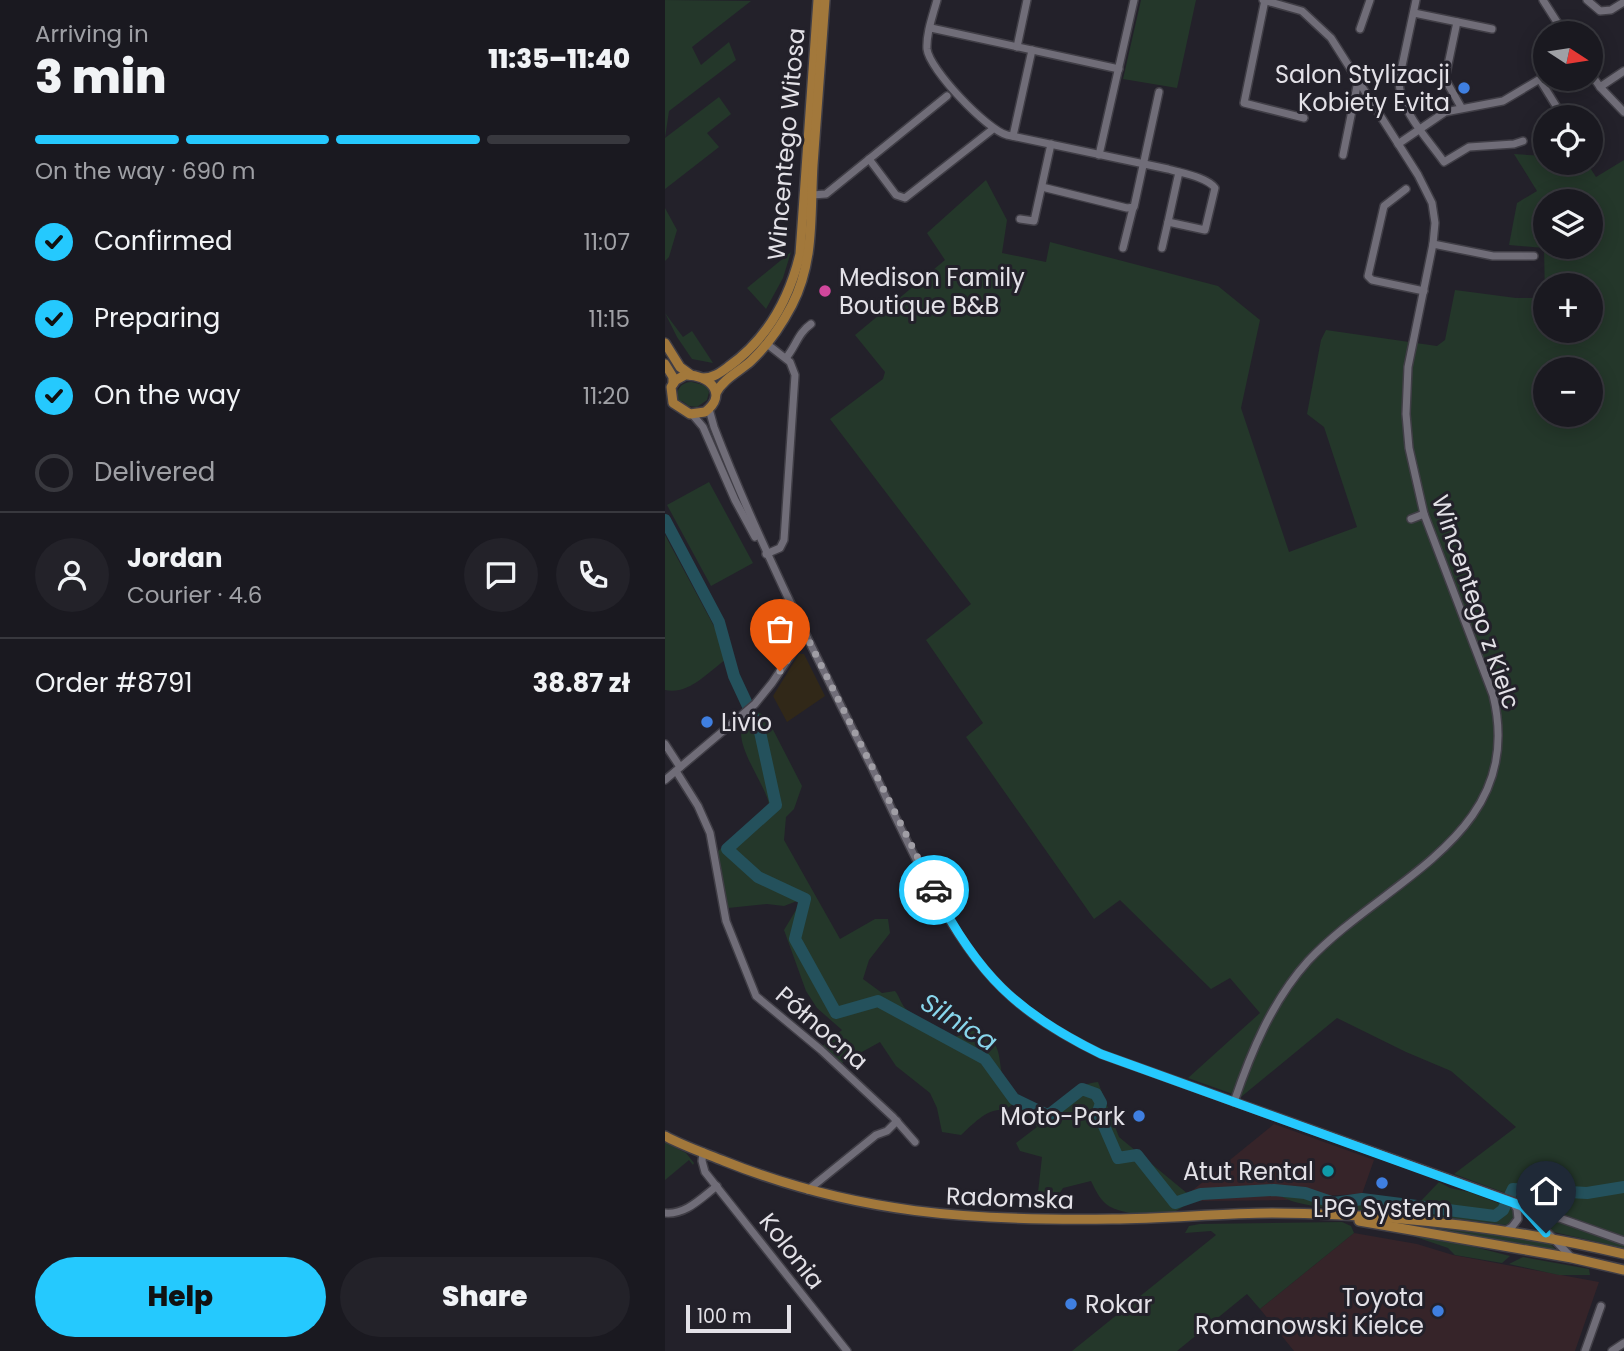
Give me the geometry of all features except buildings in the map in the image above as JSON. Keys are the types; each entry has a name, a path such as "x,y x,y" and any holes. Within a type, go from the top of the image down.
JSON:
{"main road":[{"name":"Wincentego Witosa","path":"703,378 712,377 733,363 760,337 784,301 796,269 800,254 818,0"},
{"name":"Wincentego Witosa","path":"716,393 721,385 749,363 767,344 783,321 806,272 811,237 825,0"},
{"path":"665,343 680,367 711,382 716,393 709,408 699,414 692,414 673,403 669,392 673,377 665,364"},
{"path":"669,392 681,377 691,374"},
{"path":"669,411 682,410"},
{"name":"Radomska","path":"665,1129 689,1146"},
{"name":"Radomska","path":"665,1136 713,1157 808,1191 883,1208 963,1217 1115,1219 1272,1213 1399,1217 1505,1231 1624,1254"},
{"name":"Radomska","path":"1341,1216 1624,1269"}],"street":[{"path":"937,0 927,46 932,63 977,116 993,130 1144,164 1214,185 1205,230 1168,222"},
{"path":"1017,47 1027,0"},
{"path":"1099,155 1134,0"},
{"path":"1264,0 1244,103 1304,118"},
{"name":"Wincentego z Kielc","path":"1234,1102 1258,1039 1276,1005 1299,972 1331,939 1457,836 1480,806 1492,779 1499,741 1493,695 1424,514 1409,448 1406,396 1412,341 1433,244 1435,223 1432,203 1422,182 1343,54 1319,25 1302,11 1264,0"},
{"path":"1360,29 1370,0"},
{"path":"1416,0 1399,83 1403,100 1444,162 1469,147 1523,141"},
{"path":"1555,0 1545,2 1557,21"},
{"path":"1587,0 1600,11 1611,10 1624,2"},
{"path":"1414,13 1492,29"},
{"path":"1457,22 1445,79 1461,107"},
{"path":"930,28 1119,69"},
{"path":"1013,136 1032,50"},
{"path":"1603,85 1624,71"},
{"path":"1343,155 1358,81"},
{"path":"1398,144 1440,114 1461,107 1503,102 1533,84"},
{"path":"1603,90 1624,112"},
{"path":"1123,248 1135,206 1159,92"},
{"path":"812,195 826,194 947,96"},
{"path":"869,159 896,195 905,198 993,130"},
{"path":"1020,219 1034,221 1051,144"},
{"path":"1162,248 1179,173"},
{"path":"1042,187 1133,208"},
{"path":"1406,190 1384,206 1368,276 1424,291"},
{"path":"1433,244 1493,256 1533,256"},
{"path":"786,358 800,333 811,324"},
{"path":"766,554 780,548 784,540 796,375 786,358 767,344"},
{"path":"709,408 713,427 761,543 807,637 946,913 970,952 994,980 1039,1020 1101,1054 1624,1241"},
{"path":"692,414 703,427 740,511 761,543"},
{"path":"1411,519 1424,514"},
{"path":"665,780 755,704 799,643 807,637"},
{"name":"Północna","path":"665,744 710,833 726,921 756,996 821,1051 897,1121 915,1142"},
{"path":"808,1191 897,1121"},
{"name":"Kolonia","path":"703,1152 703,1167 847,1351"},
{"path":"709,1174 713,1157"},
{"path":"665,1213 685,1210 717,1186"},
{"path":"1505,1231 1518,1219 1513,1202"},
{"path":"1522,1206 1571,1258"},
{"path":"1585,1351 1601,1306"},
{"path":"1612,1351 1624,1343"}],"shaded area":[{"path":"799,654 804,654 825,696 787,722 773,696"},
{"path":"1274,1124 1374,1160 1362,1194 1287,1200 1190,1201 1188,1194"},
{"path":"1354,1233 1417,1244 1453,1255 1599,1282 1575,1351 1294,1351 1260,1309"}],"green space":[{"path":"665,0 751,1 692,47 701,65 729,42 736,60 669,111 665,138"},
{"path":"1141,0 1196,0 1177,88 1123,79"},
{"path":"719,97 731,114 707,133 719,147 665,189 665,138"},
{"path":"1514,154 1533,155 1533,175 1596,177 1624,160 1624,1237 1454,1174 1516,1127 1451,1071 1337,1018 1241,1097 1188,1078 1260,1013 1230,978 1211,989 1120,900 1094,919 966,737 983,723 926,640 971,604 830,419 883,379 885,372 855,335 945,260 927,233 986,180 1007,220 1002,253 1046,262 1050,242 1218,286 1260,320 1241,408 1289,552 1357,527 1324,427 1307,414 1321,340 1326,330 1437,346 1445,340 1455,290 1533,298 1533,343 1603,343 1603,273 1545,273 1544,259 1603,259 1603,189 1536,189"},
{"path":"1533,193 1533,247 1509,245 1517,203"},
{"path":"665,208 677,230 669,257 665,261"},
{"path":"791,252 783,278 766,309 747,288"},
{"path":"665,313 683,337 692,331 713,363 692,359"},
{"path":"692,382 707,386 709,392 707,400 697,407 678,401 677,393 680,387"},
{"path":"709,482 753,563 711,586 667,505"},
{"path":"665,535 716,630 725,660 697,682 674,691 665,690"},
{"path":"757,712 766,716 802,786 794,809 786,817 784,840 840,939 875,919 888,919 890,933 869,960 863,979 882,993 895,991 903,1006 912,1015 952,1039 973,1028 986,1034 997,1049 1007,1086 1017,1099 1026,1104 1050,1113 1071,1092 1083,1085 1098,1082 1119,1137 1188,1194 1190,1201 1169,1213 1151,1215 1120,1211 1106,1204 1091,1181 1063,1188 1051,1207 1036,1210 1042,1157 1020,1151 1016,1143 1037,1127 1013,1104 1005,1110 987,1114 961,1135 942,1132 937,1108 930,1093 896,1066 880,1042 840,1064 820,1048 842,1030 817,1008 806,991 784,930 799,905 797,901 784,906 767,904 728,908 717,852 769,804 742,740 744,722"},
{"path":"665,1142 686,1153 694,1163 693,1165 689,1160 665,1180"},
{"path":"1439,1182 1511,1208 1514,1213 1512,1221 1506,1225 1318,1207 1284,1198 1275,1191 1298,1191 1330,1198 1364,1197 1420,1202"},
{"path":"1532,1212 1624,1244 1624,1248 1549,1231"},
{"path":"1342,1222 1351,1226 1354,1233 1260,1309 1247,1294 1177,1351 1072,1351 1216,1235 1211,1231 1185,1233 1189,1226"},
{"path":"1409,1224 1535,1240 1549,1243 1558,1251"},
{"path":"1404,1233 1451,1241 1510,1256 1502,1263 1455,1255 1448,1248"},
{"path":"1523,1257 1589,1269 1590,1275 1559,1275 1509,1264"}],"waterway":[{"name":"Silnica","path":"665,520 719,622 734,676 760,732 776,805 727,849 758,877 805,899 795,939 836,1013 878,1001 985,1059 1014,1099 1045,1114 1050,1114 1082,1089 1096,1094 1101,1103 1098,1112 1118,1158 1137,1155 1175,1203 1201,1194 1274,1190 1305,1193 1334,1203 1362,1199 1495,1216 1503,1210 1513,1189 1587,1193 1624,1187"}],"way so far":[{"path":"780,671 799,643 807,637 934,890"}],"place":[{"name":"Salon Stylizacji Kobiety Evita","path":"1464,88"},
{"name":"Medison Family Boutique B&B","path":"825,291"},
{"name":"Livio","path":"707,722"},
{"name":"Moto-Park","path":"1139,1116"},
{"name":"Atut Rental","path":"1328,1171"},
{"name":"LPG System","path":"1382,1183"},
{"name":"Rokar","path":"1071,1304"},
{"name":"Toyota Romanowski Kielce","path":"1438,1311"}],"route":[{"path":"934,890 958,935 987,973 1020,1005 1070,1039 1101,1054 1522,1206 1546,1233"}]}
